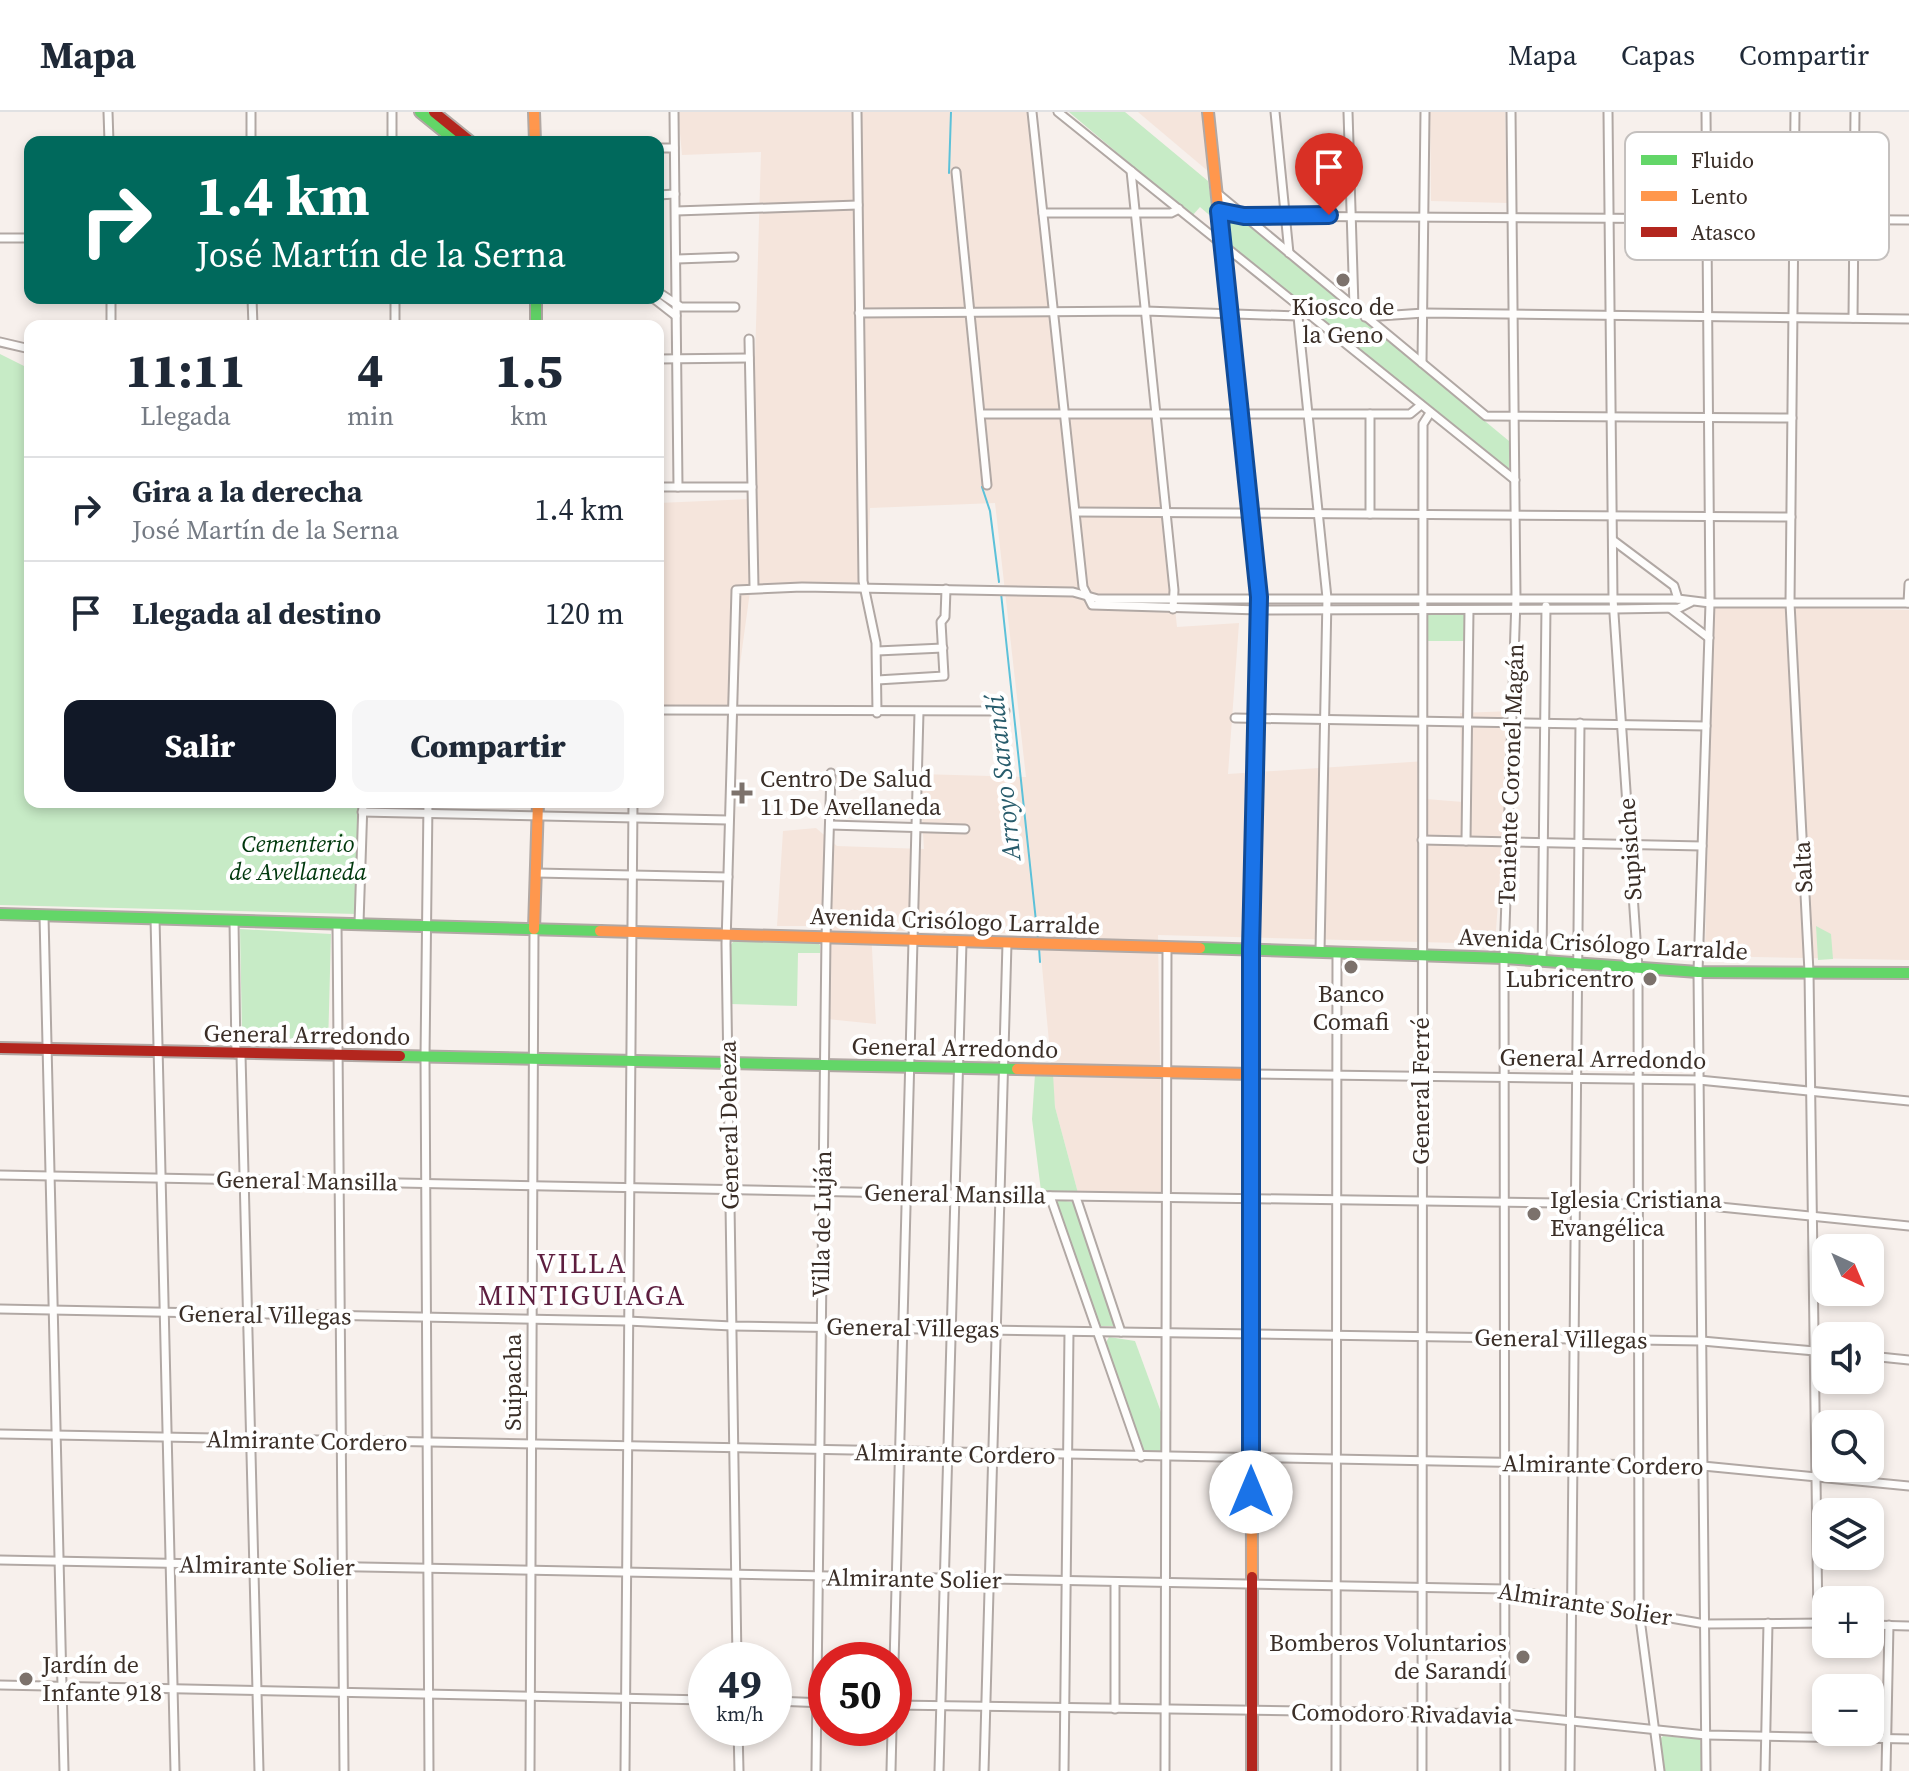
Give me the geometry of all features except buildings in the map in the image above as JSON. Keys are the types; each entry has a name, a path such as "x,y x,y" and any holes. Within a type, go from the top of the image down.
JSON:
{"street":[{"path":"108,112 109,136"},
{"path":"251,112 251,136"},
{"path":"392,112 392,136"},
{"path":"420,112 450,136"},
{"path":"434,112 464,136"},
{"path":"534,112 535,136"},
{"path":"674,112 678,487"},
{"path":"857,112 864,589 877,651 877,713"},
{"path":"1032,112 1085,593 1094,607 1259,610 1671,609 1691,602"},
{"path":"1058,112 1301,313 1515,480"},
{"path":"1208,112 1259,597 1251,949 1252,1771"},
{"path":"1275,112 1289,254"},
{"path":"1348,112 1354,307"},
{"path":"1422,363 1425,112"},
{"name":"Teniente Coronel Magán","path":"1505,1771 1504,958 1516,610 1511,112"},
{"name":"Supisiche","path":"1608,112 1613,599 1638,968 1639,1611 1660,1771"},
{"path":"1706,112 1706,132"},
{"name":"Salta","path":"1795,112 1795,132"},
{"path":"1855,112 1855,132"},
{"path":"664,148 674,148"},
{"path":"1131,171 1173,609"},
{"path":"956,172 987,485"},
{"path":"1217,193 1486,416 1792,418"},
{"path":"664,195 675,194"},
{"path":"676,211 858,205"},
{"path":"1043,213 1171,213 1179,209"},
{"path":"1219,211 1244,216 1625,218"},
{"path":"0,238 24,238"},
{"path":"677,259 734,257"},
{"path":"1706,1771 1698,972 1710,603 1707,260"},
{"name":"Salta","path":"1793,260 1790,603 1809,972 1814,1322"},
{"path":"1853,318 1854,260"},
{"path":"664,297 676,306 735,307"},
{"path":"661,304 676,316"},
{"path":"859,313 1301,313"},
{"path":"1301,313 1327,598 1320,951"},
{"path":"1365,317 1424,313 1909,319"},
{"path":"749,339 754,587 1085,593 1098,599 1678,599 1710,603 1909,603 1909,584"},
{"path":"0,342 24,348"},
{"path":"664,359 749,358"},
{"path":"981,414 1065,411 1410,414 1421,405"},
{"name":"General Ferré","path":"1422,1771 1423,424 1430,413"},
{"path":"1370,414 1370,514"},
{"path":"664,487 752,487"},
{"path":"1076,512 1791,517"},
{"path":"1614,541 1674,586 1678,599"},
{"name":"General Deheza","path":"737,1642 728,1063 728,820 736,590 754,587"},
{"path":"877,680 944,676 941,622 945,617 946,589"},
{"path":"1542,960 1546,599"},
{"path":"1671,609 1709,638"},
{"path":"1466,841 1469,610"},
{"path":"877,651 943,648"},
{"path":"664,710 1005,711"},
{"path":"895,1642 919,712"},
{"path":"1235,718 1706,726"},
{"path":"1570,1771 1574,1599 1576,845 1580,723"},
{"name":"Villa de Luján","path":"820,1642 822,1191 831,773"},
{"path":"359,923 362,808"},
{"path":"428,808 425,1057 429,1771"},
{"name":"Suipacha","path":"530,1771 534,929 538,808"},
{"path":"625,1771 633,808"},
{"path":"362,812 728,820"},
{"path":"830,825 965,829"},
{"path":"1422,840 1702,846"},
{"path":"536,873 728,877"},
{"name":"Avenida Crisólogo Larralde","path":"0,914 1320,951 1542,960 1698,972 1909,973"},
{"path":"44,916 64,1771"},
{"path":"155,918 175,1771"},
{"path":"234,921 245,1180 259,1771"},
{"path":"337,923 344,1771"},
{"path":"939,1771 958,1194 962,942"},
{"path":"984,1771 1007,943"},
{"path":"1165,1771 1167,947"},
{"path":"1336,1771 1337,952"},
{"name":"General Arredondo","path":"0,1048 1005,1070 1699,1080 1909,1101"},
{"name":"General Mansilla","path":"0,1175 730,1187 1076,1197 1700,1205 1909,1226"},
{"path":"1050,1196 1141,1457"},
{"path":"1076,1197 1121,1332"},
{"name":"General Villegas","path":"0,1309 627,1321 732,1326 1702,1341 1812,1350"},
{"path":"1064,1771 1065,1457 1069,1332"},
{"path":"1884,1357 1909,1360"},
{"name":"Almirante Cordero","path":"0,1434 993,1456 1703,1466 1812,1477"},
{"name":"Salta","path":"1815,1482 1820,1586"},
{"name":"Almirante Cordero","path":"1867,1482 1909,1486"},
{"name":"Almirante Solier","path":"0,1560 1251,1587 1505,1589 1705,1624 1812,1623"},
{"path":"1115,1583 1115,1709"},
{"path":"1765,1771 1768,1623"},
{"path":"1884,1625 1909,1626"},
{"path":"1886,1771 1889,1625"},
{"path":"0,1685 688,1700"},
{"name":"Comodoro Rivadavia","path":"912,1706 1505,1714 1706,1735 1909,1739"},
{"path":"738,1746 739,1771"},
{"name":"Villa de Luján","path":"816,1771 818,1746"},
{"path":"891,1771 892,1746"}],"shaded area":[{"path":"678,112 1036,112 1066,418 1154,413 1177,627 1239,623 1228,774 1426,761 1426,799 1463,802 1460,713 1512,711 1495,944 1158,935 1162,1193 1078,1193 1055,1107 1039,934 871,930 876,1024 827,1019 829,926 777,926 783,831 816,828 837,846 924,849 919,774 1026,777 995,503 870,508 867,585 751,584 734,708 664,707 664,503 751,499 761,152 682,155"},
{"path":"1138,112 1210,112 1215,177"},
{"path":"1430,112 1505,112 1507,203 1431,201"},
{"path":"1713,606 1909,610 1909,960 1705,956"}],"green space":[{"path":"1069,112 1125,112 1208,181 1214,219 1200,207 1192,216"},
{"path":"1229,215 1238,217 1509,441 1509,471 1227,245 1223,223"},
{"name":"Cementerio de Avellaneda","path":"0,354 24,366 24,808 360,808 357,914 0,905"},
{"path":"1465,614 1465,641 1426,641 1426,615"},
{"path":"1816,926 1831,934 1833,959 1818,960"},
{"path":"240,929 331,934 328,1047 250,1045 249,1037 242,1035"},
{"path":"735,939 816,942 820,945 820,953 798,953 797,1006 731,1004 730,946"},
{"path":"1035,1074 1053,1074 1055,1107 1078,1193 1041,1191 1032,1119"},
{"path":"1058,1200 1073,1202 1115,1326 1100,1326 1055,1205"},
{"path":"1109,1337 1135,1341 1161,1412 1162,1450 1159,1453 1143,1450 1105,1344"},
{"path":"1663,1736 1700,1739 1703,1771 1665,1771 1660,1739"}],"waterway":[{"name":"Arroyo Sarandí","path":"949,173 951,112"},
{"name":"Arroyo Sarandí","path":"982,487 990,511 999,582"},
{"name":"Arroyo Sarandí","path":"1001,593 1038,940"},
{"name":"Arroyo Sarandí","path":"1039,947 1040,962"}],"traffic: fast":[{"path":"420,112 450,136"},
{"path":"536,304 536,320"},
{"path":"1250,508 1259,597 1251,949 1251,1164"},
{"path":"0,914 600,931"},
{"path":"1200,948 1504,958 1698,972 1909,973"},
{"path":"400,1056 1017,1069"}],"traffic: slow":[{"path":"534,112 535,136"},
{"path":"1208,112 1250,508"},
{"path":"534,929 538,808"},
{"path":"600,931 1200,948"},
{"path":"1017,1069 1252,1074"},
{"path":"1251,1164 1252,1577"}],"traffic: jam":[{"path":"434,112 464,136"},
{"path":"0,1048 400,1056"},
{"path":"1252,1577 1252,1771"}],"place":[{"name":"Kiosco de la Geno","path":"1343,280"},
{"name":"Centro De Salud 11 De Avellaneda","path":"742,793"},
{"name":"Banco Comafi","path":"1351,967"},
{"name":"Lubricentro","path":"1650,979"},
{"name":"Iglesia Cristiana Evangélica","path":"1534,1214"},
{"name":"Bomberos Voluntarios de Sarandí","path":"1523,1657"},
{"name":"Jardín de Infante 918","path":"26,1679"}],"district":[{"name":"VILLA MINTIGUIAGA","path":"582,1279"}],"route":[{"path":"1251,1492 1251,949 1259,597 1219,211 1244,216 1329,215"}]}
